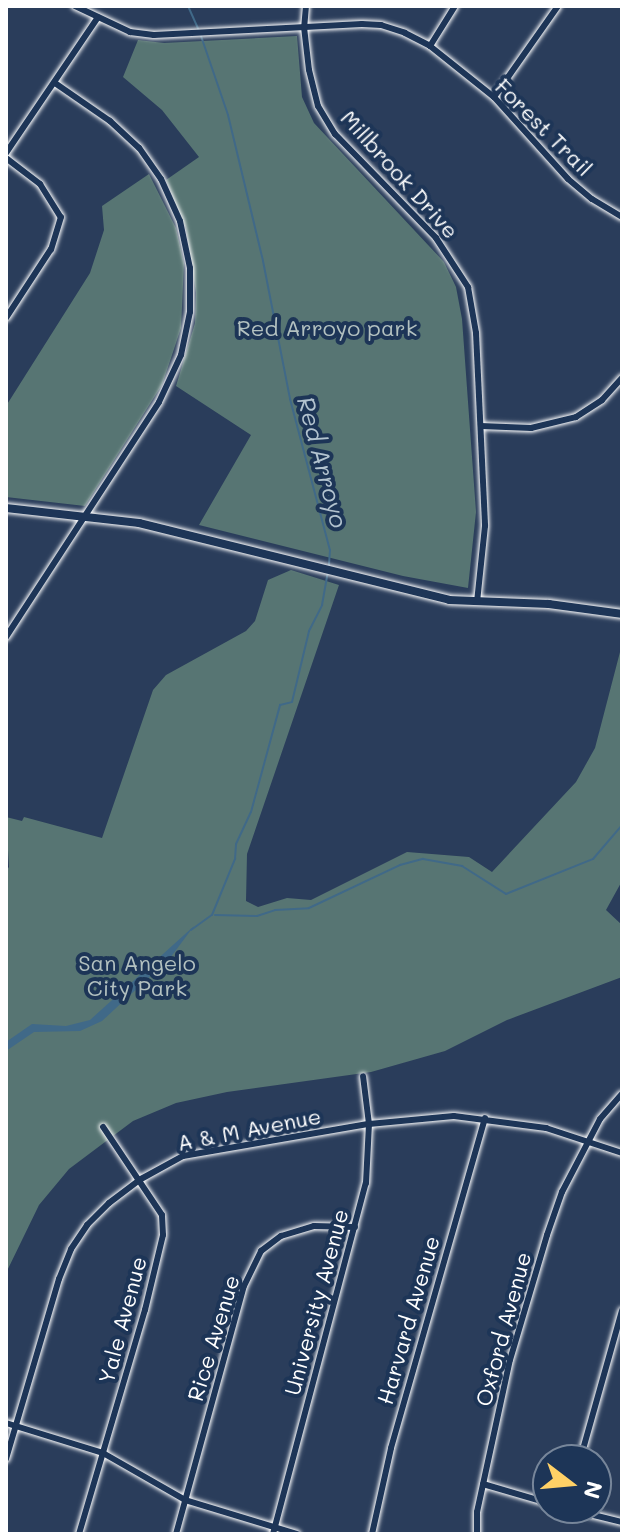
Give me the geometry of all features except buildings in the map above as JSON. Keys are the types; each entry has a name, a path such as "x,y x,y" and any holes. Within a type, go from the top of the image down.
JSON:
{"street":[{"name":"Forest Trail","path":"75,6 130,32 154,35 381,25 430,46 494,97 568,179 592,199 622,217"},
{"name":"Millbrook Drive","path":"306,6 304,27 309,70 318,106 335,134 436,238 468,287 476,333 485,526 477,602"},
{"path":"430,46 455,6"},
{"path":"494,97 558,6"},
{"path":"6,318 51,249 61,217 40,184 6,155 98,17"},
{"path":"6,637 172,379 190,312 190,268 180,221 161,179 139,148 110,121 55,83"},
{"path":"481,426 531,428 576,417 602,400 622,378"},
{"path":"6,508 139,523 349,572 425,595 477,602 549,604 622,614"},
{"name":"University Avenue","path":"274,1531 366,1183 369,1124 363,1076"},
{"name":"Oxford Avenue","path":"477,1534 483,1484 510,1360 547,1235 562,1192 600,1119 622,1094"},
{"name":"A & M Avenue","path":"6,1459 71,1249 98,1214 141,1179 183,1156 417,1117 485,1118 546,1128 622,1153"},
{"name":"Harvard Avenue","path":"372,1534 391,1448 485,1118"},
{"name":"Yale Avenue","path":"79,1534 145,1310 163,1235 162,1215 141,1179 103,1127"},
{"name":"Rice Avenue","path":"176,1534 244,1286 261,1251 281,1236 314,1226 355,1227"},
{"path":"585,1444 622,1311"},
{"path":"6,1423 103,1453 185,1500 274,1531 297,1534"},
{"path":"483,1484 532,1498"}],"green space":[{"name":"Red Arroyo park","path":"297,36 302,97 314,123 444,262 456,287 462,319 476,512 468,588 403,576 199,525 251,435 176,386 195,323 196,293 186,228 166,180 199,157 162,110 123,77 138,40 164,43"},
{"path":"149,174 176,228 184,263 181,328 162,385 85,506 6,497 6,406 90,273 104,230 102,206"},
{"name":"San Angelo City Park","path":"291,570 339,585 247,854 246,901 258,907 287,898 311,900 407,852 469,857 492,872 576,782 595,748 620,652 622,627 622,881 606,910 622,925 622,977 507,1020 445,1051 371,1072 227,1092 176,1103 133,1121 69,1169 39,1205 6,1273 6,871 9,867 6,817 22,821 24,817 102,838 153,690 166,675 246,631 255,621 268,580"}],"water":[{"path":"194,926 170,958 102,1021 80,1031 34,1032 6,1051 6,1042 32,1024 66,1026 90,1020"}],"waterway":[{"name":"Red Arroyo","path":"188,6 199,31"},
{"name":"Red Arroyo","path":"201,36 228,115 263,261 290,399 330,550 329,565"},
{"name":"Red Arroyo","path":"191,930 212,915 235,859 236,844 251,812 280,705 292,702 309,631 322,605 328,571"},
{"name":"Red Arroyo","path":"215,915 257,916 275,910 309,908 400,865 423,859 462,866 506,894 593,859 622,825"}]}
